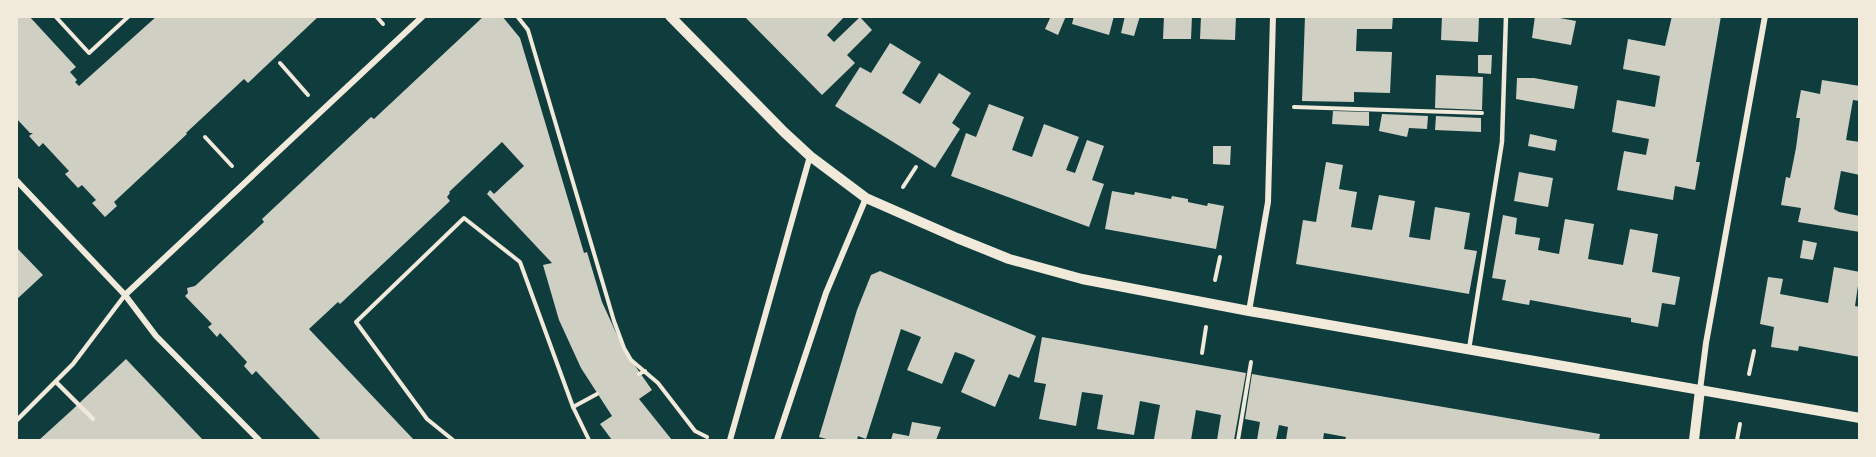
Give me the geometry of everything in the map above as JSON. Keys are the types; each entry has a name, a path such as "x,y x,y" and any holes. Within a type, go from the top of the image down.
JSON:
{"street":[{"path":"125,296 423,16"},
{"path":"670,16 784,132 810,156 866,198 1009,259 1082,279 1249,311 1860,418"},
{"path":"1249,311 1268,202 1274,16"},
{"path":"1694,441 1706,343 1766,16"},
{"path":"730,441 810,156"},
{"path":"16,180 125,296 156,336 259,441"},
{"path":"777,441 826,293 866,198"}],"lane":[{"path":"1469,349 1502,142 1506,16"},
{"path":"16,421 74,364 125,296"},
{"path":"56,382 93,419"}],"path":[{"path":"55,16 89,53 129,16"},
{"path":"517,16 528,30 624,348 631,360 658,383 695,431 716,441"},
{"path":"280,63 322,111"},
{"path":"1271,106 1503,113"},
{"path":"205,136 246,182"},
{"path":"902,189 916,167"},
{"path":"453,441 427,419 356,322 464,218 520,262 573,406 589,441"},
{"path":"1214,286 1220,257"},
{"path":"1202,353 1207,323"},
{"path":"1749,377 1754,351"},
{"path":"1238,441 1251,362"},
{"path":"639,374 645,371"},
{"path":"573,406 597,394"},
{"path":"1737,441 1740,422"}],"building":[{"path":"16,16 29,16 76,67 70,72 79,86 157,16 319,16 248,83 244,79 186,133 114,202 117,206 105,217 92,203 96,200 82,185 78,188 65,174 69,171 43,143 39,147 29,136 33,133 30,133 16,118"},
{"path":"484,16 502,16 520,38 584,253 587,252 602,302 624,350 652,390 639,399 672,440 612,440 600,424 612,416 581,368 559,320 543,265 552,263 487,194 490,190 494,194 524,166 502,142 449,192 447,197 450,201 340,304 338,302 309,329 414,440 321,440 256,371 252,375 244,366 247,362 220,333 217,337 208,327 212,324 185,296 188,293 187,288 195,286 264,222 262,219 371,117 374,119"},
{"path":"744,16 845,16 827,35 834,42 860,17 872,30 847,55 855,63 822,95"},
{"path":"1051,16 1066,16 1058,35 1045,29"},
{"path":"1074,16 1114,16 1109,35 1072,24"},
{"path":"1125,16 1140,16 1134,36 1121,33"},
{"path":"1164,16 1192,16 1191,39 1163,39"},
{"path":"1201,16 1236,16 1235,40 1200,39"},
{"path":"1305,16 1393,16 1392,29 1357,29 1356,51 1392,52 1390,93 1354,92 1354,102 1302,101"},
{"path":"1442,16 1479,16 1478,42 1441,40"},
{"path":"1535,16 1576,21 1571,45 1532,38"},
{"path":"1672,16 1721,16 1696,162 1700,162 1695,190 1675,186 1673,200 1617,190 1624,151 1646,155 1649,139 1612,132 1617,100 1655,107 1660,76 1623,69 1628,39 1665,46"},
{"path":"890,43 921,62 902,93 920,104 939,73 971,93 952,123 960,129 935,168 835,106 860,67 871,73"},
{"path":"1478,55 1492,55 1491,74 1478,73"},
{"path":"1436,75 1483,77 1482,110 1435,108"},
{"path":"1517,78 1534,78 1578,86 1574,109 1516,99"},
{"path":"1822,80 1860,86 1860,101 1853,100 1846,140 1860,142 1860,175 1841,171 1834,209 1860,216 1860,232 1798,222 1801,208 1781,205 1786,177 1790,178 1796,148 1800,118 1796,118 1801,90 1820,94"},
{"path":"989,104 1024,117 1012,150 1032,157 1044,124 1079,137 1066,170 1075,173 1087,140 1104,146 1092,180 1104,184 1089,227 951,176 966,133 976,137"},
{"path":"1333,111 1369,112 1369,126 1332,124"},
{"path":"1382,114 1428,116 1427,129 1409,128 1407,137 1379,131"},
{"path":"1436,116 1481,118 1481,132 1435,130"},
{"path":"1530,134 1557,140 1555,151 1528,146"},
{"path":"1213,146 1231,146 1230,165 1213,164"},
{"path":"1326,162 1343,165 1339,189 1357,192 1351,227 1372,230 1379,195 1415,201 1409,237 1430,240 1435,207 1470,213 1464,249 1477,251 1469,294 1296,264 1303,220 1316,222"},
{"path":"1519,172 1553,178 1548,207 1514,201"},
{"path":"1112,191 1134,195 1135,192 1171,199 1172,196 1207,206 1208,203 1224,206 1216,249 1105,229"},
{"path":"1503,215 1517,218 1515,234 1540,238 1538,250 1559,254 1565,219 1594,224 1588,259 1623,265 1630,229 1658,234 1652,272 1680,277 1675,305 1662,303 1658,327 1631,322 1631,318 1530,300 1529,305 1502,300 1506,280 1492,278"},
{"path":"1803,240 1817,243 1813,260 1800,258"},
{"path":"16,247 43,275 16,300"},
{"path":"1834,267 1860,272 1855,306 1860,307 1860,357 1799,346 1798,351 1771,347 1774,327 1760,324 1768,277 1783,279 1780,294 1828,303"},
{"path":"880,271 1036,336 1019,378 1009,374 995,407 961,392 975,360 964,355 955,352 942,384 907,370 921,337 901,329 866,439 858,436 857,440 830,440 819,437 857,310 871,275"},
{"path":"1042,337 1246,373 1234,440 1217,440 1221,415 1196,410 1191,440 1154,439 1160,405 1140,401 1134,435 1097,429 1103,395 1082,392 1076,426 1039,419 1046,384 1034,382"},
{"path":"126,359 203,440 39,440 72,410"},
{"path":"1252,374 1600,434 1599,440 1345,440 1346,437 1324,433 1323,440 1286,440 1288,427 1279,425 1276,440 1257,440 1260,422 1245,419"},
{"path":"912,422 941,427 936,440 891,440 893,433 909,436"}]}
